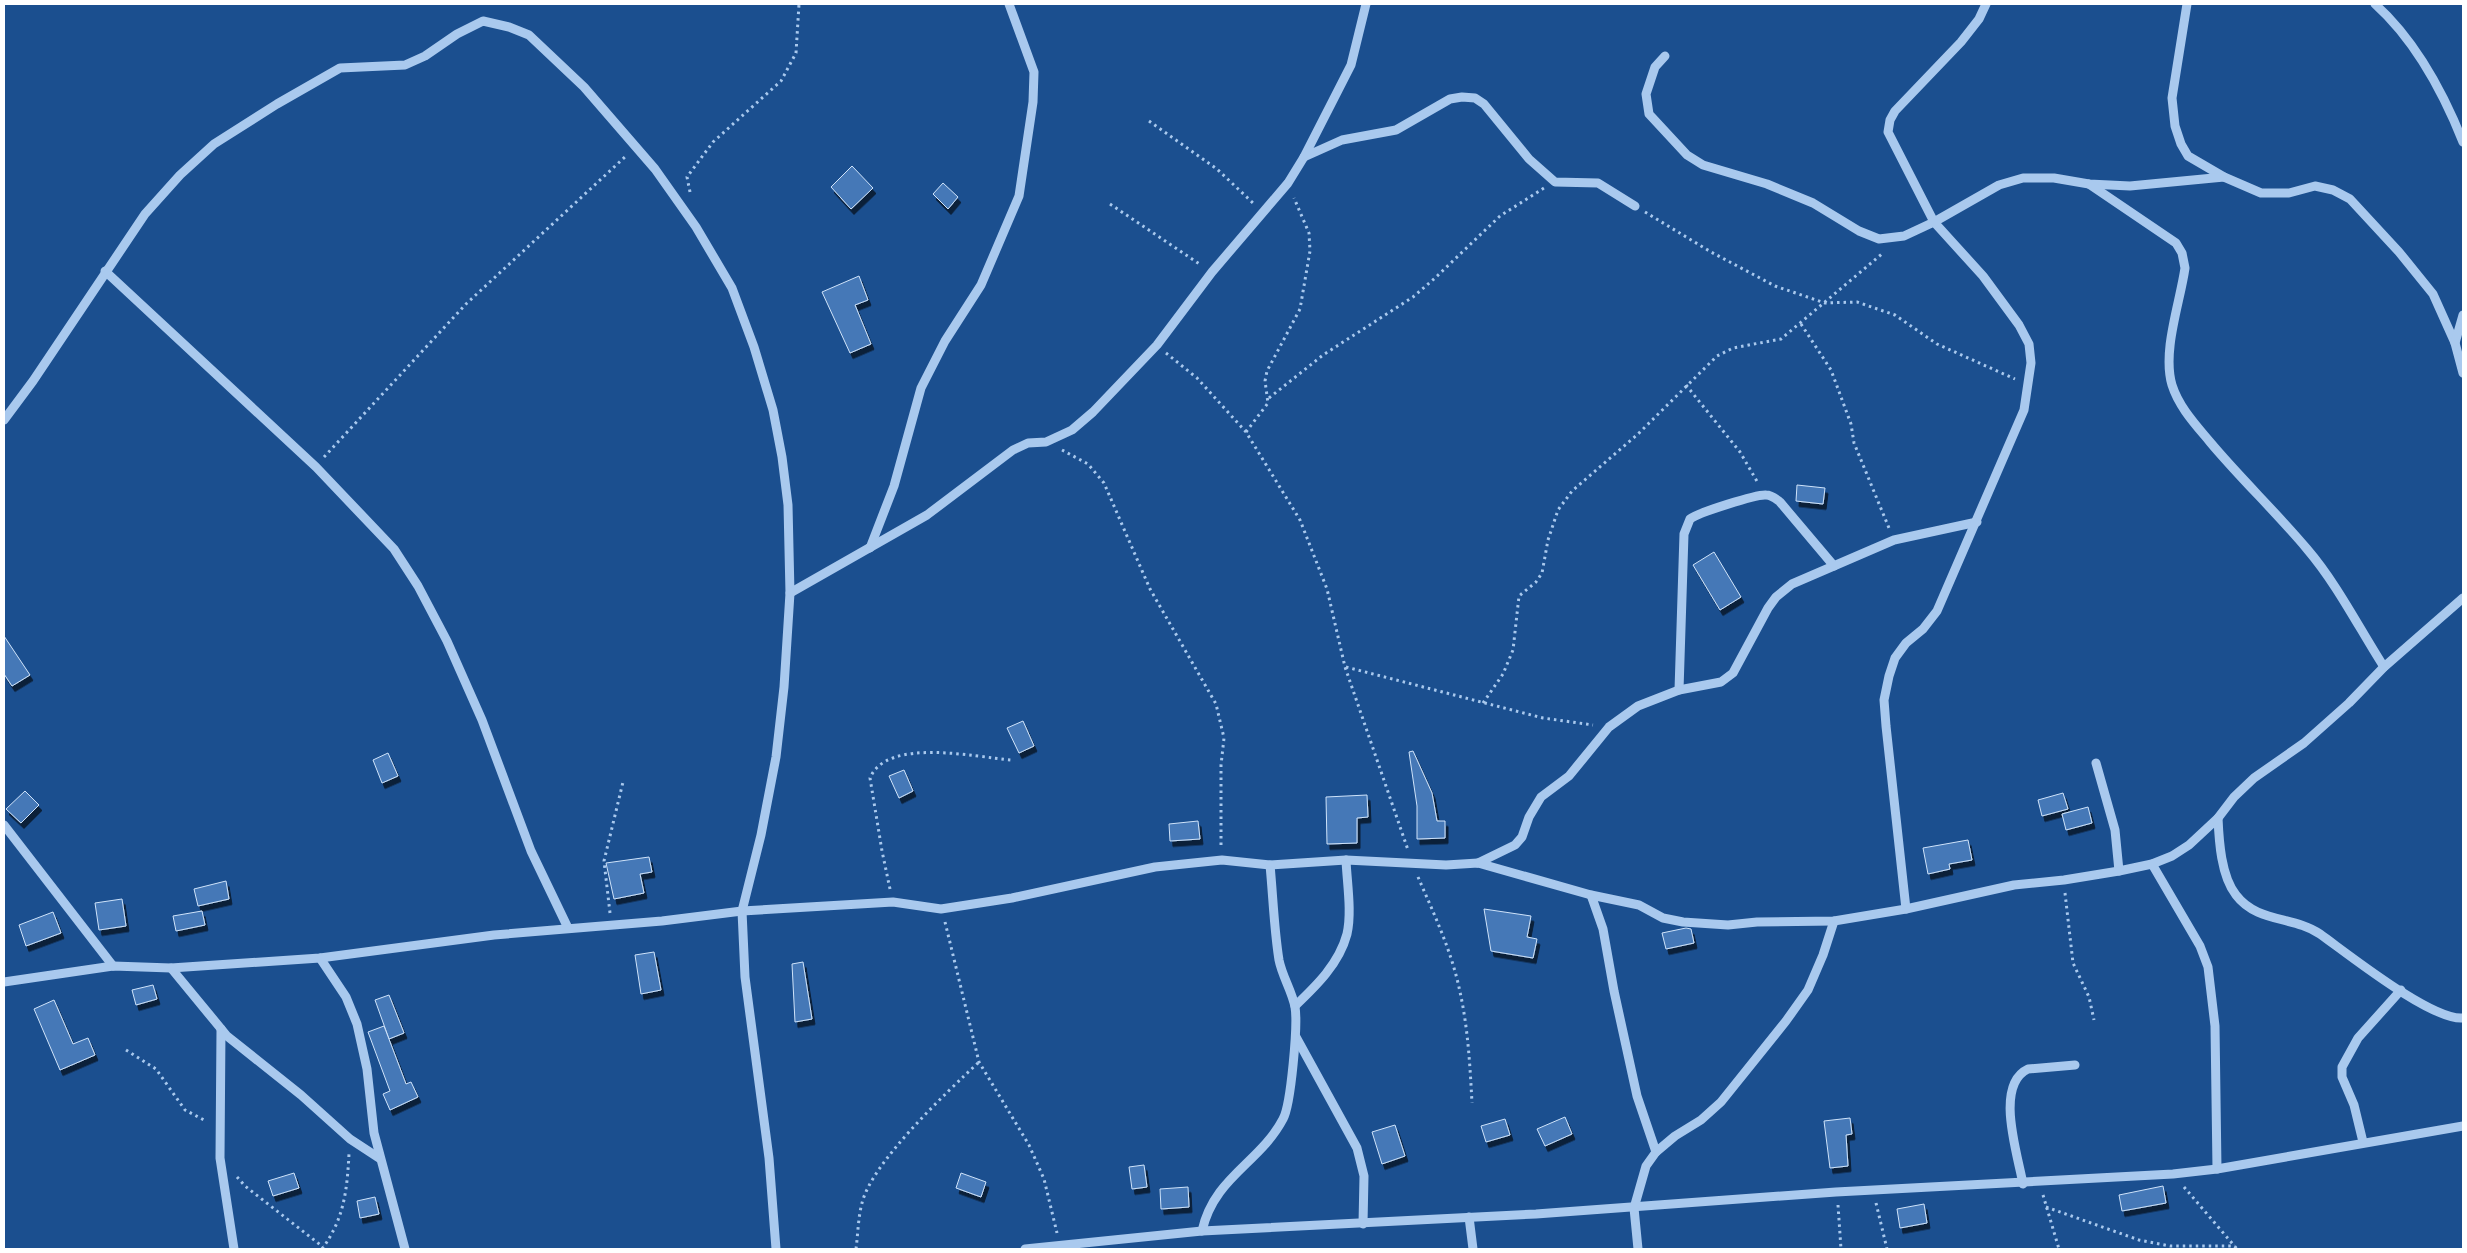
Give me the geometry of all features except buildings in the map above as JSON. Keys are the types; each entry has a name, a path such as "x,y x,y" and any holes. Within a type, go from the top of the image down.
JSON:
{"street":[{"path":"870,548 894,486 921,388 945,341 981,285 1019,196 1033,102 1034,72 1009,4"},
{"path":"790,593 927,515 1013,450 1028,443 1046,442 1072,430 1093,412 1157,345 1212,272 1288,183 1304,158 1350,65 1366,4"},
{"path":"1906,909 1889,760 1886,692 1895,658 1906,643 1923,629 1937,611 1977,522 2024,410 2030,386 2031,364 2029,344 2019,326 1983,276 1934,222 1888,132 1888,126 1895,110 1967,34 1979,19 1986,4"},
{"path":"2188,4 2172,98 2175,126 2181,144 2188,156 2224,177 2261,192 2289,193 2315,186 2333,190 2350,199 2399,252 2433,294 2455,343 2463,372"},
{"path":"2375,4 2405,38 2433,78 2463,142"},
{"path":"4,420 33,381 145,214 180,175 214,144 340,68 404,65 425,56 457,34 483,21 509,27 529,35 584,87 655,169 696,227 732,288 754,346 773,410 782,457 788,505 790,593 784,687 776,757 761,835 742,911 744,976 769,1158 776,1249"},
{"path":"1665,56 1655,67 1646,94 1649,114 1687,155 1703,165 1768,184 1813,203 1870,236 1889,239 1904,236 1934,222 2011,180 2054,178 2089,184 2130,186 2224,177"},
{"path":"1304,158 1342,140 1396,130 1450,99 1468,97 1484,104 1528,159 1555,182 1598,183 1636,206"},
{"path":"2089,184 2166,236 2180,248 2185,268 2169,364 2172,383 2178,400 2192,420 2235,471 2308,550 2384,667"},
{"path":"106,271 316,466 394,549 432,611 482,720 531,851 568,928"},
{"path":"2455,343 2463,316"},
{"path":"1680,690 1684,534 1688,522 1699,513 1766,495 1780,502 1834,566"},
{"path":"1478,863 1515,845 1522,837 1541,797 1568,776 1609,727 1638,706 1680,690 1721,682 1733,674 1776,596 1792,584 1894,540 1977,522"},
{"path":"4,982 113,966 171,968 320,958 494,935 612,926 742,911 894,902 941,909 1012,898 1155,868 1222,860 1270,865 1346,860 1478,863 1591,895 1639,905 1663,918 1683,922 1728,925 1757,922 1834,921 1906,909 2014,885 2064,880 2120,871 2152,864 2189,845 2218,818 2234,797 2254,778 2304,743 2349,703 2384,667 2463,598"},
{"path":"2096,763 2115,830 2120,871"},
{"path":"2218,818 2222,861 2235,894 2243,902 2263,915 2311,928 2401,990 2441,1014 2463,1018"},
{"path":"4,825 113,966"},
{"path":"1295,1006 1321,982 1338,956 1347,933 1346,860"},
{"path":"2152,864 2200,946 2208,966 2215,1026 2217,1169"},
{"path":"1202,1231 1206,1213 1213,1200 1240,1168 1272,1137 1284,1118 1290,1094 1296,1037 1295,1006 1280,961 1270,865"},
{"path":"1591,895 1603,929 1614,991 1638,1096 1656,1152"},
{"path":"1638,1249 1634,1208 1646,1166 1656,1152 1675,1136 1701,1120 1720,1102 1786,1021 1808,990 1823,956 1834,921"},
{"path":"320,958 346,997 357,1024 367,1069 369,1106 379,1158 405,1249"},
{"path":"171,968 221,1029 350,1138 379,1158"},
{"path":"2363,1142 2354,1105 2342,1077 2342,1067 2358,1038 2401,990"},
{"path":"221,1029 220,1158 234,1249"},
{"path":"1296,1037 1357,1148 1364,1176 1362,1224"},
{"path":"2023,1184 2009,1104 2013,1083 2022,1071 2028,1069 2075,1065"},
{"path":"1025,1249 1202,1231 1362,1224 1634,1208 1836,1192 2023,1184 2173,1174 2217,1169 2463,1126"},
{"path":"1469,1217 1473,1249"}],"path":[{"path":"690,194 687,177 713,142 781,81 796,53 800,4"},
{"path":"1150,121 1217,169 1264,213"},
{"path":"316,466 466,304 635,146"},
{"path":"1269,398 1323,355 1413,297 1510,208 1555,182"},
{"path":"1246,432 1267,405 1269,398 1265,381 1267,371 1300,309 1310,251 1309,233 1288,183"},
{"path":"1110,204 1212,272"},
{"path":"1636,206 1711,252 1775,286 1825,303 1857,302 1895,316 1938,344 2030,386"},
{"path":"1483,703 1503,674 1510,659 1513,650 1518,596 1536,582 1542,574 1548,540 1563,501 1593,471 1638,434 1700,370 1725,352 1746,344 1781,339 1904,236"},
{"path":"1801,324 1831,370 1851,424 1854,443 1894,540"},
{"path":"1157,345 1197,378 1246,432 1300,520 1327,589 1345,667 1412,863 1444,937 1460,992 1469,1052 1472,1103"},
{"path":"1686,385 1740,452 1766,495"},
{"path":"1046,442 1088,464 1099,475 1150,589 1216,704 1224,738 1221,765 1222,860"},
{"path":"1345,667 1543,718 1609,727"},
{"path":"894,902 882,851 870,778 874,768 900,754 918,752 1011,760"},
{"path":"612,926 605,885 604,861 623,782"},
{"path":"2064,880 2073,963 2089,996 2094,1020"},
{"path":"941,909 979,1062 1029,1145 1044,1180 1060,1246"},
{"path":"126,1050 156,1069 185,1110 220,1130"},
{"path":"856,1249 862,1203 872,1182 891,1154 936,1103 979,1062"},
{"path":"220,1158 245,1186 322,1248 331,1237 345,1202 350,1138"},
{"path":"2173,1174 2236,1248"},
{"path":"2039,1182 2059,1249"},
{"path":"1872,1190 1887,1249"},
{"path":"1836,1192 1842,1249"},
{"path":"2046,1207 2139,1240 2170,1246 2236,1248"}]}
